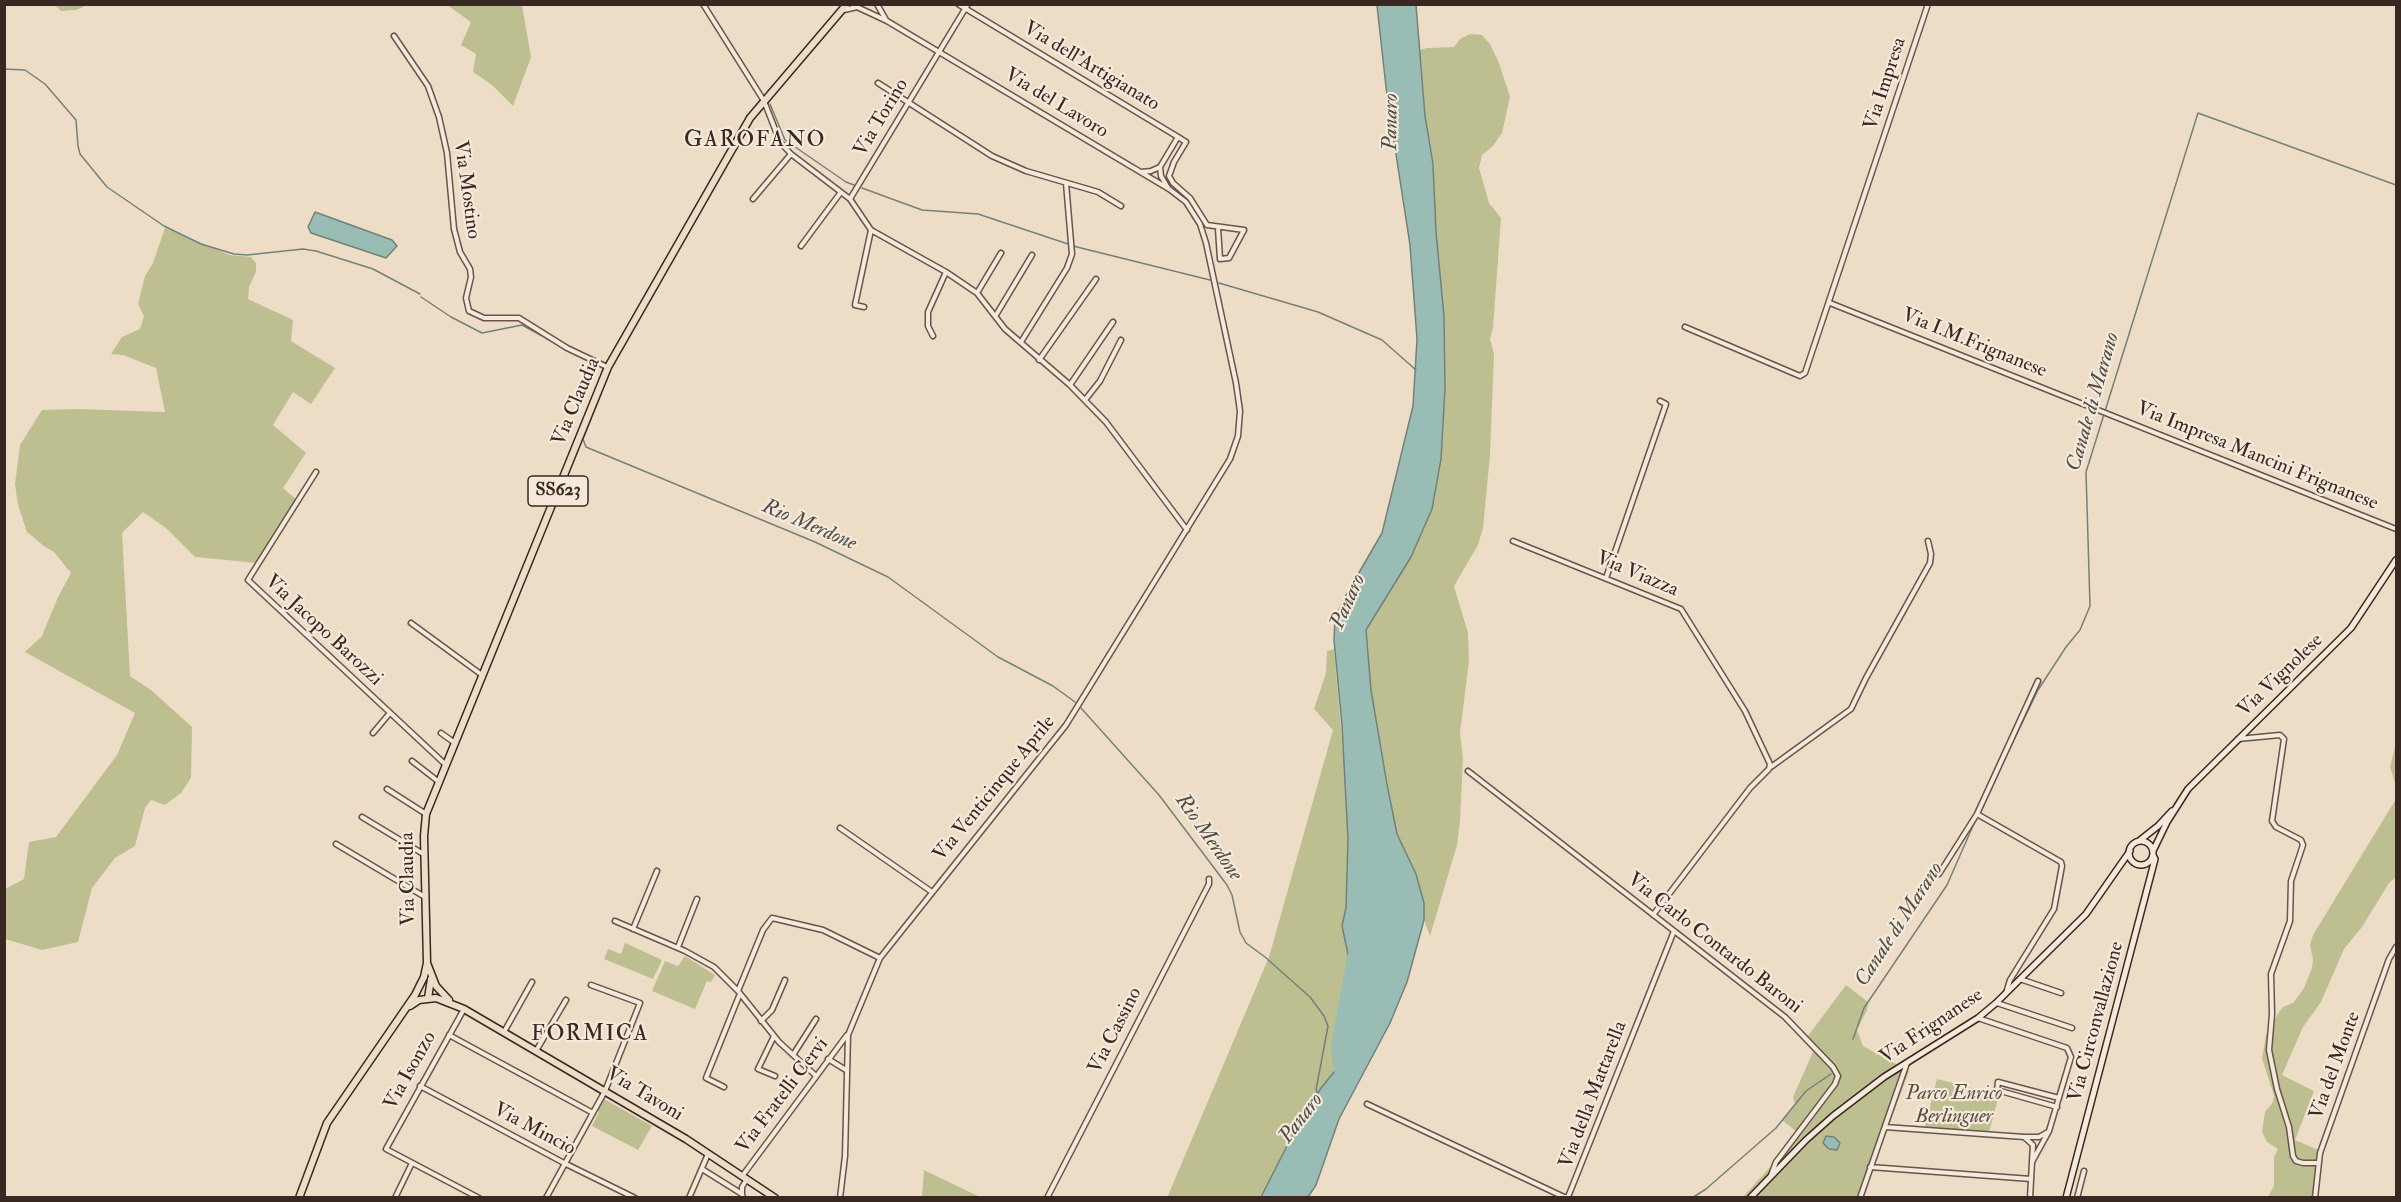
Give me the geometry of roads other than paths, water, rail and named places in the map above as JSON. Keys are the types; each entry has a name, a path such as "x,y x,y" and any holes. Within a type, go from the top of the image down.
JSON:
{"main road":[{"name":"Via Claudia","path":"403,1013 414,1003 428,998 424,826 426,814 608,367 737,138 764,101 847,4"},
{"name":"Via Vignolese","path":"2177,806 2192,784 2351,628 2397,560"},
{"path":"2134,862 2130,852 2133,845 2158,826 2177,806"},
{"name":"Via Circonvallazione","path":"2066,1197 2155,859 2153,853 2177,806"},
{"path":"2138,842 2147,842 2153,853 2146,864"},
{"name":"Via Frignanese","path":"1750,1197 1806,1140 1868,1088 1978,1018 1996,1003 2086,914 2130,852"},
{"path":"2118,868 2134,862 2146,864"},
{"path":"2146,864 2151,873"},
{"name":"Via Claudia","path":"299,1197 327,1123 338,1104 427,976"},
{"path":"427,976 454,1004"},
{"name":"Via Tavoni","path":"428,998 443,999 464,1009 709,1154 775,1197"}],"street":[{"path":"703,4 764,101 780,142 791,154 850,199 871,230 946,272 977,293 1005,329 1070,385 1106,422 1187,530"},
{"name":"Via del Lavoro","path":"860,4 1169,189 1186,202 1200,224"},
{"path":"878,4 886,21"},
{"name":"Via dell'Artigianato","path":"958,4 967,6 1178,137"},
{"name":"Via Impresa","path":"1830,303 1928,4"},
{"name":"Via Torino","path":"850,199 967,6"},
{"path":"841,11 853,7 867,10"},
{"name":"Via Mostino","path":"394,36 428,86 439,117 447,153 454,229 460,252 470,269 471,277 466,298 469,311 484,318 519,318 567,348 608,367"},
{"path":"878,83 992,156 1026,171 1098,192 1121,206"},
{"path":"1140,172 1160,167 1178,137 1186,142 1174,162 1169,177 1195,203 1207,225 1244,230 1229,258 1220,259 1218,228"},
{"path":"753,200 791,154"},
{"path":"1160,167 1161,176 1169,189"},
{"path":"1021,342 1067,268 1072,254 1066,183"},
{"path":"801,246 841,192"},
{"name":"Via Venticinque Aprile","path":"840,1197 845,1156 848,1035 880,958 1066,725 1230,459 1238,436 1240,411 1236,383 1200,224"},
{"path":"864,307 855,304 871,230"},
{"path":"977,293 1001,253"},
{"path":"996,315 1032,255"},
{"path":"933,336 928,326 928,312 946,272"},
{"path":"1039,360 1096,279"},
{"path":"1685,327 1800,376 1806,373 1830,303"},
{"name":"Via I.M.Frignanese","path":"1830,303 2105,413"},
{"path":"1070,385 1113,322"},
{"path":"1085,400 1100,381 1120,340"},
{"path":"1606,578 1666,404 1660,401"},
{"name":"Via Impresa Mancini Frignanese","path":"2105,413 2397,529"},
{"name":"Via Jacopo Barozzi","path":"316,472 248,580 447,766"},
{"name":"Via Viazza","path":"1513,541 1681,609 1745,711 1771,767"},
{"path":"1653,915 1750,788 1771,767 1851,709 1860,687 1930,563 1931,554 1928,542"},
{"path":"411,623 482,675"},
{"path":"1939,874 1978,815 2038,681"},
{"path":"373,733 389,714"},
{"path":"441,733 455,743"},
{"path":"2237,740 2280,735 2284,739 2272,821 2276,827 2301,840 2304,845 2290,881 2290,921 2271,974 2272,1014 2269,1050 2277,1089 2289,1127 2293,1156 2296,1161 2303,1163 2318,1163"},
{"path":"412,761 439,782"},
{"name":"Via Carlo Contardo Baroni","path":"1468,771 1785,1017 1829,1062 1837,1073 1835,1084 1773,1167 1771,1176"},
{"path":"387,789 426,814"},
{"path":"1978,815 2061,862 2062,866 2054,909 2010,980 2006,993"},
{"path":"362,817 425,855"},
{"path":"840,828 932,892"},
{"path":"336,844 425,897"},
{"path":"633,928 657,871"},
{"name":"Via Cassino","path":"1047,1197 1209,884 1209,879"},
{"path":"678,947 697,899"},
{"path":"724,1087 706,1078 763,930 772,918 823,930 880,958"},
{"path":"615,921 678,947 714,967 739,993 774,1036 815,1076"},
{"name":"Via della Mattarella","path":"1367,1104 1568,1197 1674,931"},
{"name":"Via del Monte","path":"2315,1197 2318,1163 2389,959 2397,947"},
{"path":"2020,979 2061,993"},
{"path":"761,1021 772,1010 785,980"},
{"path":"504,1033 532,982"},
{"path":"546,1197 604,1091 640,1003 591,985"},
{"path":"536,1051 566,1000"},
{"path":"1996,1003 2072,1028"},
{"name":"Via Isonzo","path":"412,1163 386,1149 464,1009"},
{"path":"1978,1018 2067,1048 2071,1057 2049,1131 2032,1162"},
{"path":"793,1055 816,1019"},
{"path":"449,1035 593,1113"},
{"name":"Via Fratelli Cervi","path":"743,1196 742,1187 745,1177 815,1076 848,1035"},
{"path":"774,1036 758,1069 775,1076"},
{"path":"828,1059 847,1071"},
{"path":"1860,1197 1908,1063"},
{"path":"2057,1107 1997,1090 1998,1082 2060,1098"},
{"name":"Via Mincio","path":"420,1086 564,1163 635,1197"},
{"path":"1885,1128 2024,1137 2039,1137 2049,1131"},
{"path":"2024,1137 2033,1146 2030,1197"},
{"path":"689,1197 709,1154"},
{"path":"395,1197 412,1163 479,1197"},
{"path":"1870,1167 2031,1179"},
{"path":"702,1169 743,1196"},
{"path":"2077,1197 2084,1171"}],"water":[{"path":"1377,5 1416,5 1425,116 1433,164 1436,232 1444,316 1445,388 1441,459 1432,509 1411,557 1366,630 1371,690 1397,834 1416,874 1424,903 1424,920 1407,982 1390,1023 1339,1119 1316,1185 1308,1197 1261,1197 1290,1140 1321,1088 1339,1066 1335,1048 1352,973 1342,926 1346,908 1348,839 1342,725 1334,640 1335,618 1382,533 1413,406 1417,339 1410,245 1387,96"},
{"path":"315,212 392,240 397,246 386,258 311,233 308,227"},
{"path":"1826,1136 1834,1137 1840,1143 1837,1150 1829,1149 1823,1143"}],"waterway":[{"name":"Rio Merdone","path":"4,69 25,70 45,84 76,120 80,154 107,187 164,226 201,244 234,254 247,255 303,249 316,251 373,269 420,294"},
{"path":"770,104 785,140 846,182 854,185"},
{"name":"Canale di Marano","path":"1992,785 2038,690 2080,630 2090,606 2086,472 2198,113 2396,185"},
{"path":"862,188 922,210 978,214 1077,247 1210,280"},
{"path":"1219,283 1318,312 1382,340 1416,370"},
{"name":"Rio Merdone","path":"421,297 451,317 482,333 522,325 557,344"},
{"name":"Rio Merdone","path":"580,356 605,368"},
{"name":"Rio Merdone","path":"610,371 583,439 586,447 815,542 888,577 998,657 1053,686 1075,702"},
{"name":"Rio Merdone","path":"1081,708 1159,795 1227,885 1232,895 1240,932 1246,943 1310,997 1324,1016 1328,1026 1316,1090 1318,1094"},
{"name":"Canale di Marano","path":"1853,1039 1864,1008 1947,885 1976,819"},
{"name":"Panaro","path":"1340,1079 1335,1048 1352,956"},
{"name":"Canale di Marano","path":"1692,1198 1706,1189 1776,1128 1806,1091 1831,1074"}],"district":[{"name":"GAROFANO","path":"755,141"},
{"name":"FORMICA","path":"590,1035"}],"park label":[{"name":"Parco Enrico Berlinguer","path":"1954,1106"}]}
